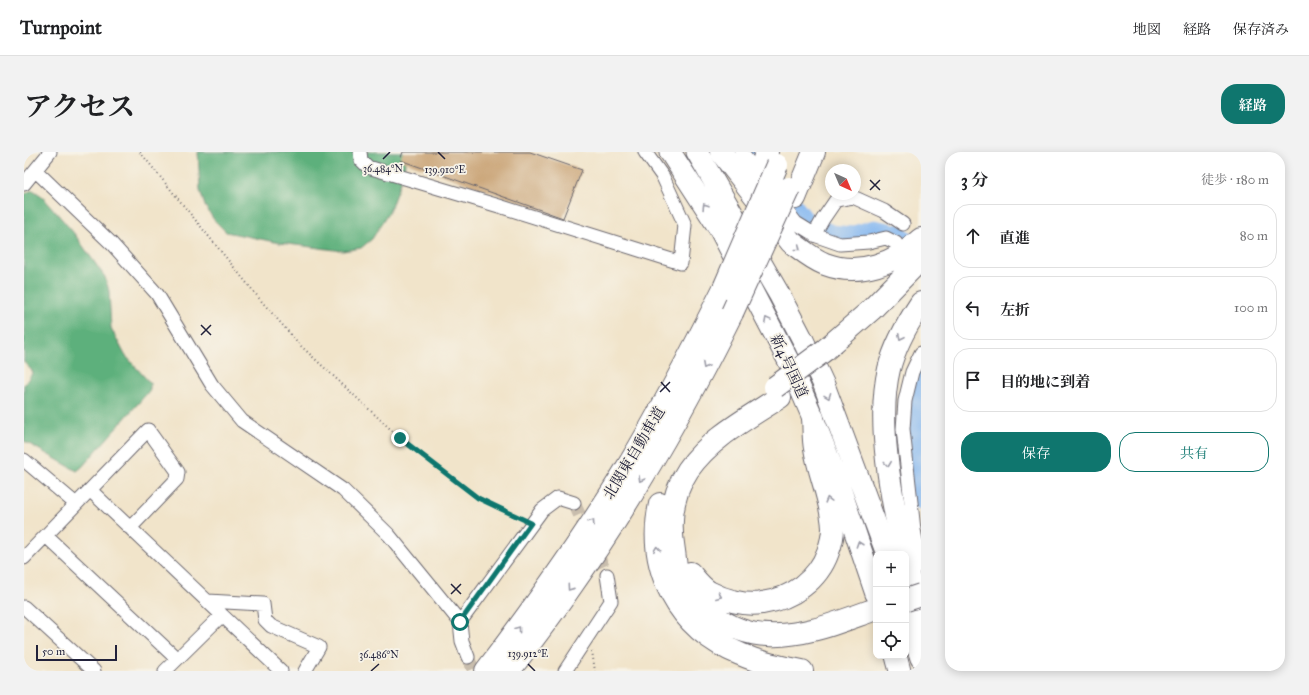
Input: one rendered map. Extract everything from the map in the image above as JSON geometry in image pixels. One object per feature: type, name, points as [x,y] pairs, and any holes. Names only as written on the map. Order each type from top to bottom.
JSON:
[{"type":"highway","name":"新4号国道","points":[[670,152],[726,242],[788,360],[838,482],[874,587]]},
{"type":"highway","name":"新4号国道","points":[[697,152],[779,294],[806,346],[824,385],[886,551]]},
{"type":"highway","points":[[721,152],[791,242],[802,251],[825,264],[850,269],[879,265],[912,248],[921,239]]},
{"type":"highway","name":"北関東自動車道","points":[[509,671],[571,588],[611,528],[672,427],[732,320],[792,193],[803,152]]},
{"type":"highway","points":[[792,193],[814,152]]},
{"type":"highway","name":"北関東自動車道","points":[[486,671],[530,613],[596,516],[658,414],[678,361],[721,284],[772,157]]},
{"type":"highway","points":[[827,355],[921,260]]},
{"type":"highway","points":[[873,621],[825,631],[767,635],[751,633],[724,622],[706,609],[691,593],[676,567],[671,529],[673,507],[681,483],[688,470],[698,457],[777,392],[874,321],[921,275]]},
{"type":"highway","points":[[903,551],[889,467],[884,413],[889,370],[894,352],[902,334],[921,303]]},
{"type":"highway","points":[[777,392],[704,435],[689,449],[672,472],[660,500],[656,528],[656,543],[658,559],[667,586],[684,613],[712,640],[738,654],[752,659],[802,671]]},
{"type":"highway","points":[[673,549],[698,583],[710,592],[733,601],[747,604],[773,602],[793,593],[811,579],[827,556],[832,542],[833,529],[831,512],[814,448],[813,418]]},
{"type":"highway","points":[[909,578],[921,619]]},
{"type":"highway","points":[[667,586],[700,618],[714,628],[744,642],[758,645],[787,645],[802,642],[873,610]]},
{"type":"highway","points":[[909,599],[921,595]]},
{"type":"highway","points":[[909,611],[921,606]]},
{"type":"highway","points":[[909,621],[921,658]]},
{"type":"highway","points":[[897,659],[900,671]]},
{"type":"street","points":[[24,184],[50,152]]},
{"type":"street","points":[[360,152],[360,160],[368,167],[681,263],[685,225],[663,177],[645,152]]},
{"type":"street","points":[[741,152],[796,223],[814,235],[840,244],[870,242],[886,238],[896,243]]},
{"type":"street","points":[[36,171],[112,244],[157,294],[212,385],[242,421],[343,490],[389,535],[460,622],[462,641],[468,657]]},
{"type":"street","points":[[814,235],[836,200],[853,197],[884,211],[903,224]]},
{"type":"street","points":[[921,353],[912,372],[905,401],[903,429],[914,530],[921,566]]},
{"type":"street","points":[[24,558],[148,430],[178,472],[177,479],[130,528]]},
{"type":"street","points":[[24,460],[76,504]]},
{"type":"street","points":[[90,490],[281,671]]},
{"type":"street","points":[[460,622],[542,510],[558,498],[574,503]]},
{"type":"street","points":[[46,536],[177,659]]},
{"type":"street","points":[[565,671],[590,636],[611,601],[606,575]]},
{"type":"street","points":[[208,601],[263,604],[264,620],[271,626],[319,647],[305,671]]},
{"type":"street","points":[[24,607],[94,671]]},
{"type":"street","points":[[165,671],[222,615]]},
{"type":"path","points":[[140,152],[263,303],[301,346],[400,438],[478,498],[531,523]]},
{"type":"path","points":[[590,636],[595,671]]},
{"type":"green space","points":[[198,152],[403,152],[405,164],[401,180],[389,212],[372,239],[361,248],[343,251],[280,243],[226,232],[214,220],[205,206],[200,190]]},
{"type":"green space","points":[[33,190],[42,196],[73,232],[105,277],[109,291],[111,328],[125,355],[150,383],[150,390],[77,471],[24,441],[24,385],[33,372],[24,362],[24,195]]},
{"type":"building","points":[[403,152],[530,152],[582,170],[563,218],[400,160]]},
{"type":"waterway","points":[[750,152],[807,223],[831,234],[850,236],[874,229],[898,234],[921,253]]},
{"type":"waterway","points":[[921,372],[914,404],[917,468],[921,500]]},
{"type":"tunnel","points":[[574,503],[607,575]]},
{"type":"tunnel","points":[[468,657],[474,671]]},
{"type":"route","points":[[400,438],[478,498],[531,523],[460,622]]}]
